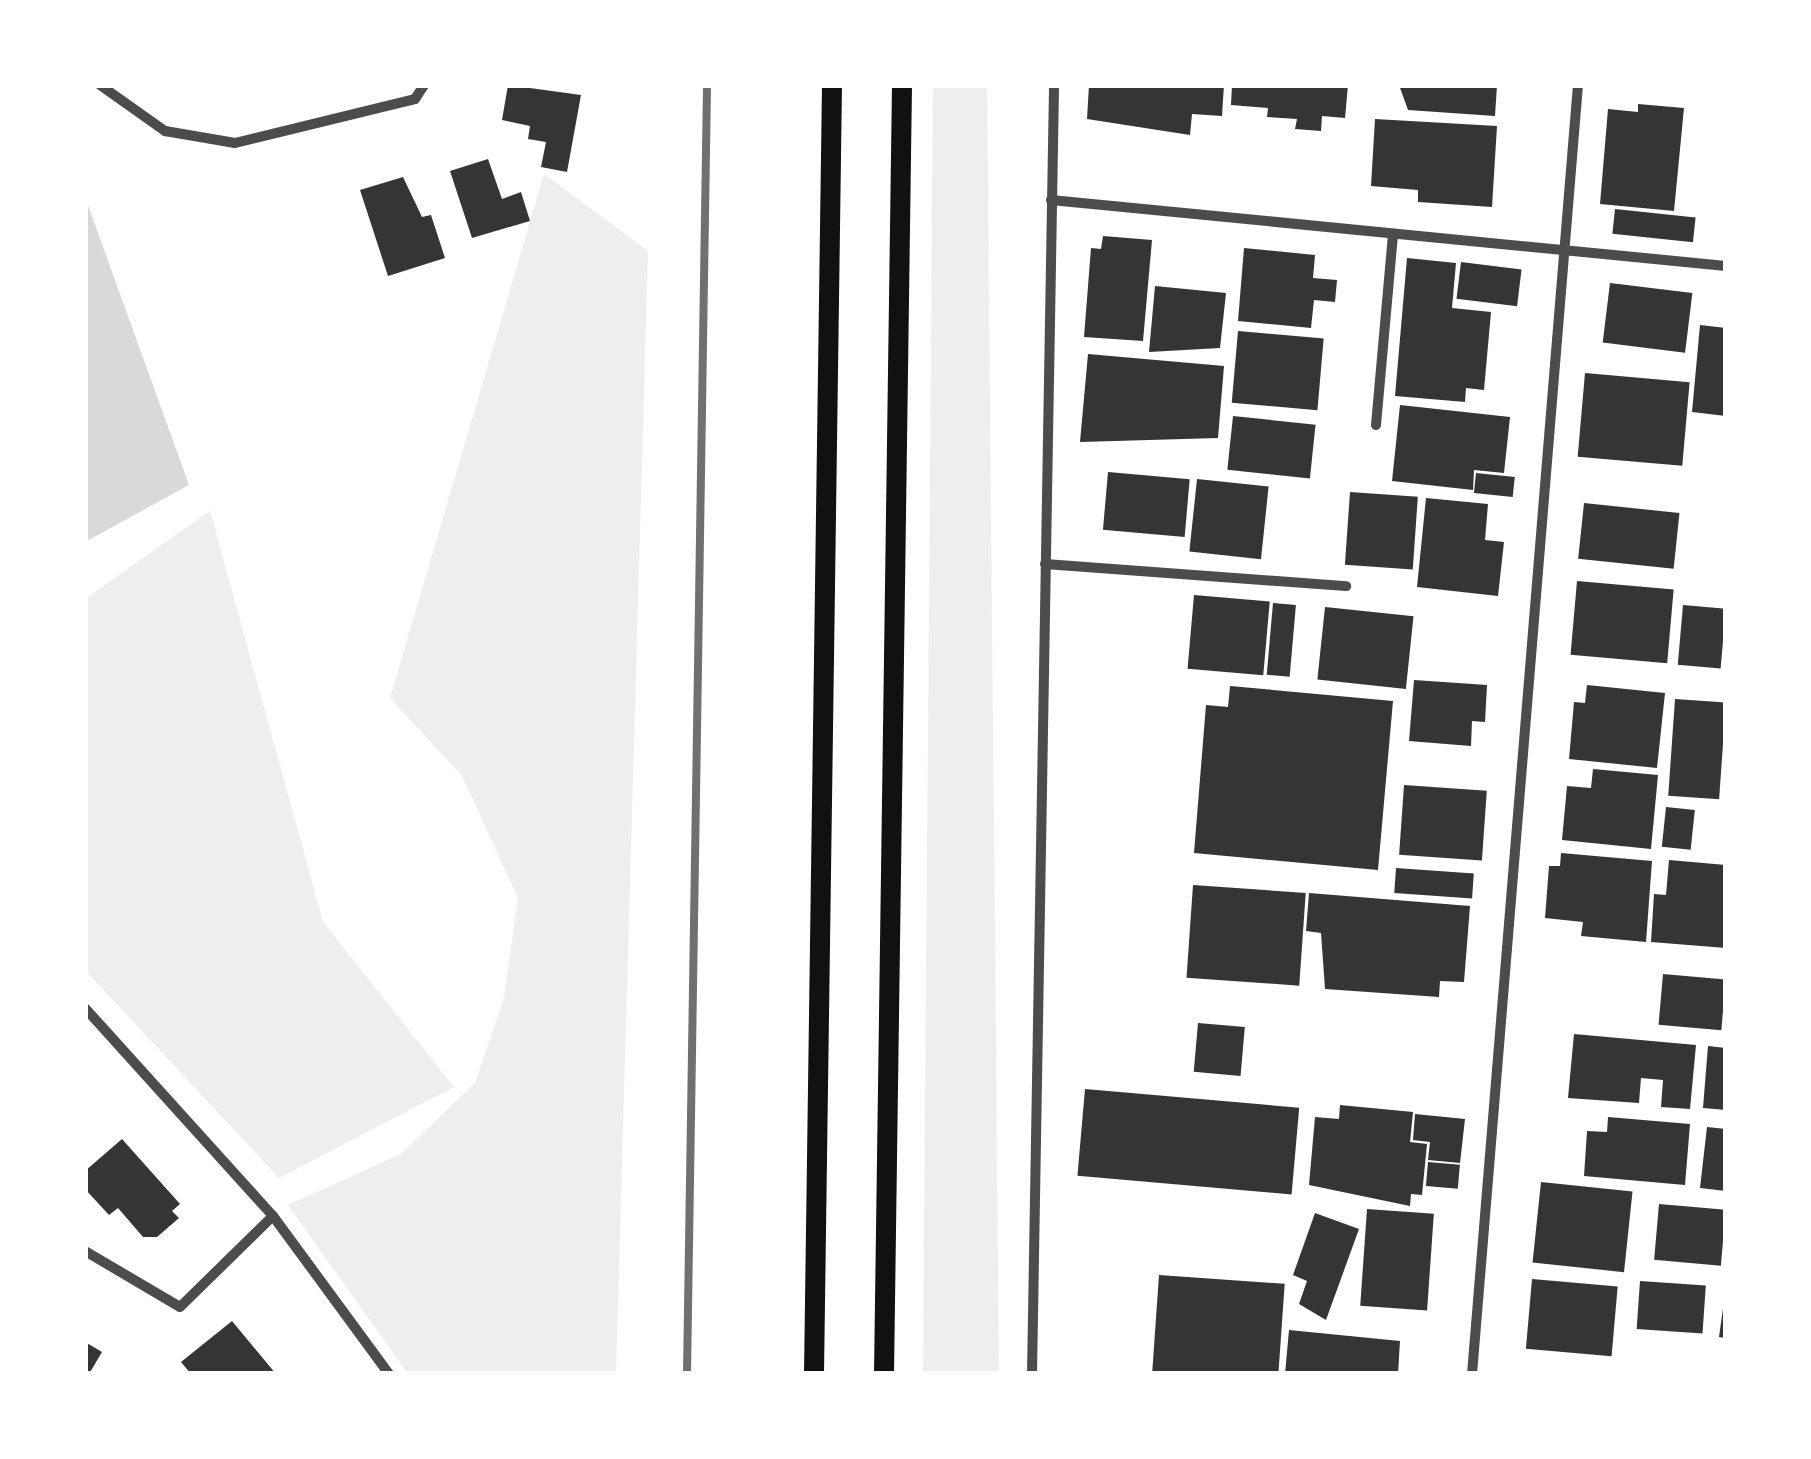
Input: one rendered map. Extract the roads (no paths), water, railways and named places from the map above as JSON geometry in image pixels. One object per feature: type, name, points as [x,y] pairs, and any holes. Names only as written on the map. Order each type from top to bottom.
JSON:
[{"type":"main road","points":[[814,1374],[832,85]]},
{"type":"main road","points":[[884,1374],[902,85]]},
{"type":"street","points":[[100,85],[165,131],[235,143],[415,99],[424,85]]},
{"type":"street","points":[[1032,1374],[1054,85]]},
{"type":"street","points":[[1473,1374],[1578,85]]},
{"type":"street","points":[[1051,200],[1726,266]]},
{"type":"street","points":[[1376,426],[1393,234]]},
{"type":"street","points":[[1046,564],[1346,586]]},
{"type":"street","points":[[85,1008],[273,1216],[389,1374]]},
{"type":"street","points":[[85,1251],[180,1307],[273,1216]]},
{"type":"railway","points":[[687,1374],[707,85]]}]
